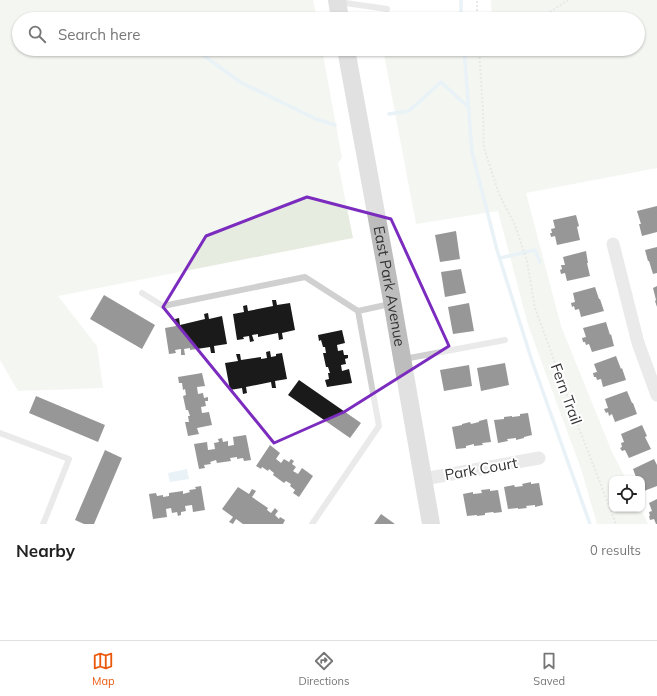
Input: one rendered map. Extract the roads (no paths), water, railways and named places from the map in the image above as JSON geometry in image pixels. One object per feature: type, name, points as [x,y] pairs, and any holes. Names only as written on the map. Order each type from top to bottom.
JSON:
[{"type":"main road","points":[[337,1],[339,12]]},
{"type":"main road","name":"East Park Avenue","points":[[347,56],[432,524]]},
{"type":"street","points":[[613,244],[638,343],[657,395]]},
{"type":"street","name":"Park Court","points":[[424,479],[539,458]]},
{"type":"lane","points":[[337,1],[387,9]]},
{"type":"lane","points":[[142,294],[163,306],[305,277],[358,311],[393,304]]},
{"type":"lane","points":[[312,524],[379,426],[358,311]]},
{"type":"lane","points":[[402,359],[505,340]]},
{"type":"lane","points":[[0,433],[69,459],[43,524]]},
{"type":"water","points":[[187,469],[189,479],[170,482],[168,473]]},
{"type":"waterway","points":[[461,0],[461,12]]},
{"type":"waterway","points":[[205,56],[240,82],[316,119],[335,125]]},
{"type":"waterway","points":[[465,56],[472,152],[497,250],[532,361],[590,524]]},
{"type":"waterway","points":[[389,114],[409,111],[441,82],[468,107]]},
{"type":"waterway","points":[[500,258],[535,250],[540,262]]}]
